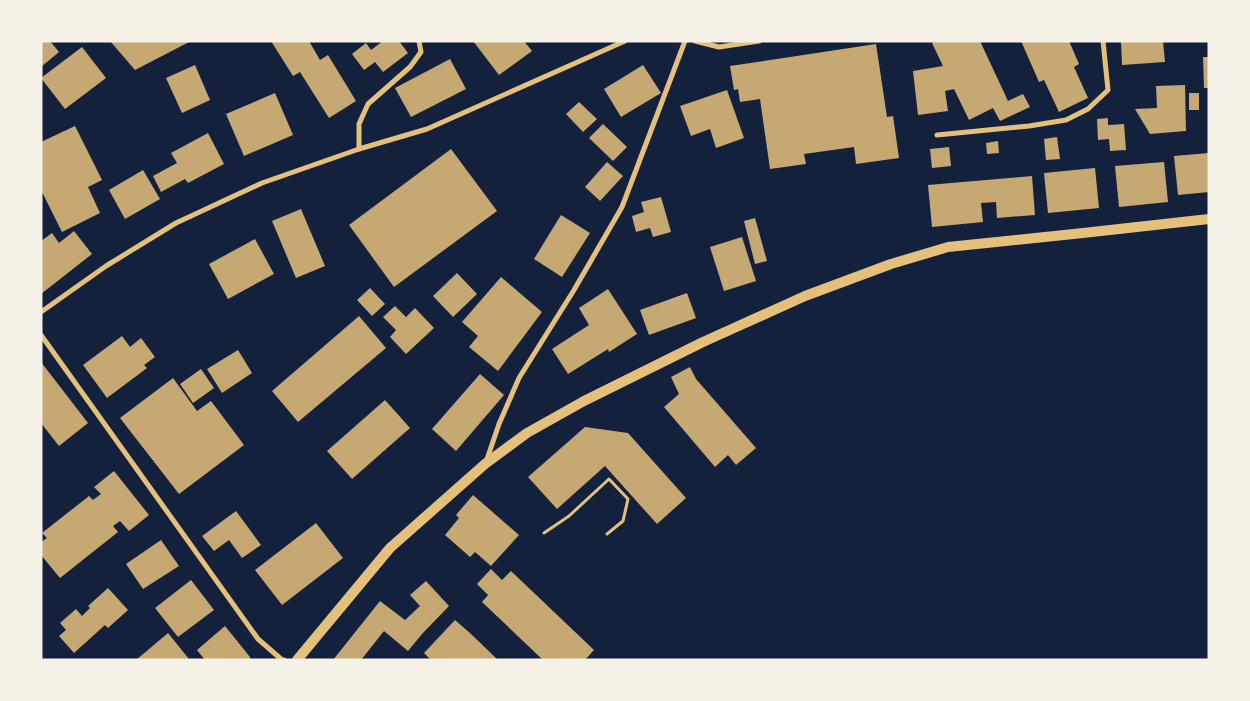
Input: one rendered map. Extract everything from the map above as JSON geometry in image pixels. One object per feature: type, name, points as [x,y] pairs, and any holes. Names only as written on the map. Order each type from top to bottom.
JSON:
[{"type":"main road","points":[[297,660],[390,548],[485,464],[526,433],[584,401],[703,342],[804,296],[905,259],[948,246],[1209,219]]},
{"type":"street","points":[[359,149],[358,124],[368,104],[410,68],[422,52],[418,41]]},
{"type":"street","points":[[41,312],[106,266],[176,223],[262,183],[359,149],[427,129],[625,41]]},
{"type":"street","points":[[485,464],[499,424],[519,378],[574,290],[622,206],[685,41]]},
{"type":"street","points":[[695,41],[720,47],[759,41]]},
{"type":"street","points":[[937,135],[1029,126],[1066,120],[1088,109],[1108,90],[1103,41]]},
{"type":"street","points":[[41,335],[258,639],[284,660]]},
{"type":"path","points":[[544,533],[569,516],[609,479],[628,499],[622,521],[607,534]]},
{"type":"building","points":[[41,41],[50,41],[59,52],[41,67]]},
{"type":"building","points":[[110,41],[191,41],[135,70]]},
{"type":"building","points":[[271,41],[309,41],[320,60],[328,55],[356,101],[329,118],[300,72],[293,76]]},
{"type":"building","points":[[383,41],[399,41],[408,53],[383,72],[375,62],[364,70],[352,54],[366,43],[371,50]]},
{"type":"building","points":[[473,41],[524,41],[532,51],[499,75]]},
{"type":"building","points":[[936,41],[980,41],[1008,101],[1023,94],[1030,107],[1000,121],[993,108],[969,120],[954,89],[945,91],[948,111],[918,115],[913,71],[943,66],[932,43]]},
{"type":"building","points":[[1021,41],[1069,41],[1079,64],[1074,67],[1088,98],[1059,112],[1044,80],[1039,82]]},
{"type":"building","points":[[1121,41],[1163,41],[1165,62],[1122,65]]},
{"type":"building","points":[[876,44],[887,117],[893,116],[899,158],[856,164],[854,147],[804,154],[806,164],[770,169],[760,99],[740,102],[738,89],[734,90],[730,66]]},
{"type":"building","points":[[82,47],[106,78],[65,109],[41,78]]},
{"type":"building","points":[[1203,57],[1209,57],[1209,88],[1204,88]]},
{"type":"building","points":[[450,59],[466,89],[411,117],[395,88]]},
{"type":"building","points":[[195,65],[210,100],[182,113],[166,78]]},
{"type":"building","points":[[643,65],[661,93],[621,117],[604,89]]},
{"type":"building","points":[[1185,85],[1186,131],[1150,134],[1135,109],[1157,108],[1156,86]]},
{"type":"building","points":[[727,90],[744,138],[716,148],[710,129],[691,136],[680,106]]},
{"type":"building","points":[[275,93],[293,135],[244,156],[226,114]]},
{"type":"building","points":[[1189,93],[1199,93],[1199,110],[1189,110]]},
{"type":"building","points":[[579,102],[597,119],[583,132],[566,114]]},
{"type":"building","points":[[1108,118],[1108,125],[1124,124],[1126,150],[1110,151],[1109,139],[1098,140],[1097,119]]},
{"type":"building","points":[[603,124],[627,147],[613,161],[589,138]]},
{"type":"building","points":[[75,126],[102,180],[88,187],[100,213],[62,232],[41,190],[41,142]]},
{"type":"building","points":[[208,133],[224,164],[188,183],[185,179],[161,192],[153,176],[177,163],[171,153]]},
{"type":"building","points":[[1057,137],[1060,159],[1046,160],[1044,139]]},
{"type":"building","points":[[998,141],[999,153],[987,154],[986,143]]},
{"type":"building","points":[[949,147],[951,166],[932,168],[930,149]]},
{"type":"building","points":[[451,149],[497,211],[394,287],[349,225]]},
{"type":"building","points":[[1209,153],[1209,192],[1178,195],[1174,156]]},
{"type":"building","points":[[607,162],[623,176],[600,201],[585,187]]},
{"type":"building","points":[[1164,162],[1168,202],[1119,207],[1115,166]]},
{"type":"building","points":[[1095,168],[1099,208],[1048,213],[1044,173]]},
{"type":"building","points":[[143,170],[160,199],[125,219],[109,190]]},
{"type":"building","points":[[1032,176],[1035,215],[997,218],[996,202],[981,203],[983,222],[932,227],[928,185]]},
{"type":"building","points":[[661,197],[671,232],[653,237],[650,228],[636,232],[632,216],[644,212],[641,202]]},
{"type":"building","points":[[301,209],[325,266],[296,278],[272,221]]},
{"type":"building","points":[[561,215],[590,233],[562,277],[534,259]]},
{"type":"building","points":[[755,218],[767,261],[755,264],[744,221]]},
{"type":"building","points":[[74,231],[92,254],[41,294],[41,241],[52,233],[59,243]]},
{"type":"building","points":[[742,237],[756,281],[724,291],[710,247]]},
{"type":"building","points":[[255,239],[274,274],[228,299],[209,264]]},
{"type":"building","points":[[457,273],[477,294],[453,317],[433,296]]},
{"type":"building","points":[[501,277],[542,312],[498,371],[469,347],[478,336],[462,322]]},
{"type":"building","points":[[370,288],[385,304],[372,316],[357,300]]},
{"type":"building","points":[[608,289],[637,334],[609,352],[608,349],[568,374],[552,349],[589,325],[579,308]]},
{"type":"building","points":[[687,293],[696,318],[649,335],[640,310]]},
{"type":"building","points":[[395,306],[406,317],[415,308],[434,328],[406,354],[390,337],[396,330],[383,317]]},
{"type":"building","points":[[359,316],[386,348],[298,422],[272,391]]},
{"type":"building","points":[[122,336],[130,347],[141,338],[155,357],[144,365],[147,368],[107,398],[83,365]]},
{"type":"building","points":[[238,350],[252,373],[222,393],[207,369]]},
{"type":"building","points":[[41,362],[88,423],[59,446],[41,423]]},
{"type":"building","points":[[690,367],[696,379],[756,448],[736,465],[728,455],[715,467],[664,407],[679,394],[671,377]]},
{"type":"building","points":[[201,369],[214,388],[193,403],[180,384]]},
{"type":"building","points":[[480,374],[504,395],[456,451],[432,429]]},
{"type":"building","points":[[173,378],[197,411],[211,401],[244,445],[179,494],[120,418]]},
{"type":"building","points":[[385,400],[410,428],[352,479],[327,451]]},
{"type":"building","points":[[585,427],[628,433],[686,498],[657,524],[605,466],[557,509],[528,477]]},
{"type":"building","points":[[114,471],[149,515],[129,531],[120,521],[113,526],[118,532],[60,578],[41,555],[41,542],[47,538],[42,533],[89,496],[93,500],[101,494],[94,487]]},
{"type":"building","points":[[473,495],[519,535],[491,566],[475,552],[470,557],[445,535],[459,518],[456,515]]},
{"type":"building","points":[[236,511],[261,545],[242,558],[229,540],[214,551],[202,536]]},
{"type":"building","points":[[316,523],[343,558],[282,605],[255,570]]},
{"type":"building","points":[[161,540],[179,566],[143,589],[126,564]]},
{"type":"building","points":[[491,569],[502,580],[511,571],[594,650],[585,660],[543,660],[482,602],[488,595],[477,584]]},
{"type":"building","points":[[191,580],[214,610],[178,637],[155,608]]},
{"type":"building","points":[[426,581],[449,606],[408,651],[384,631],[361,660],[333,660],[380,601],[405,620],[420,606],[410,595]]},
{"type":"building","points":[[108,588],[128,610],[108,628],[105,625],[74,653],[59,636],[66,630],[60,623],[76,609],[82,616],[90,608],[88,606]]},
{"type":"building","points":[[455,620],[498,660],[431,660],[424,653]]},
{"type":"building","points":[[225,626],[250,657],[250,660],[205,660],[197,650]]},
{"type":"building","points":[[168,633],[189,659],[136,660]]}]
